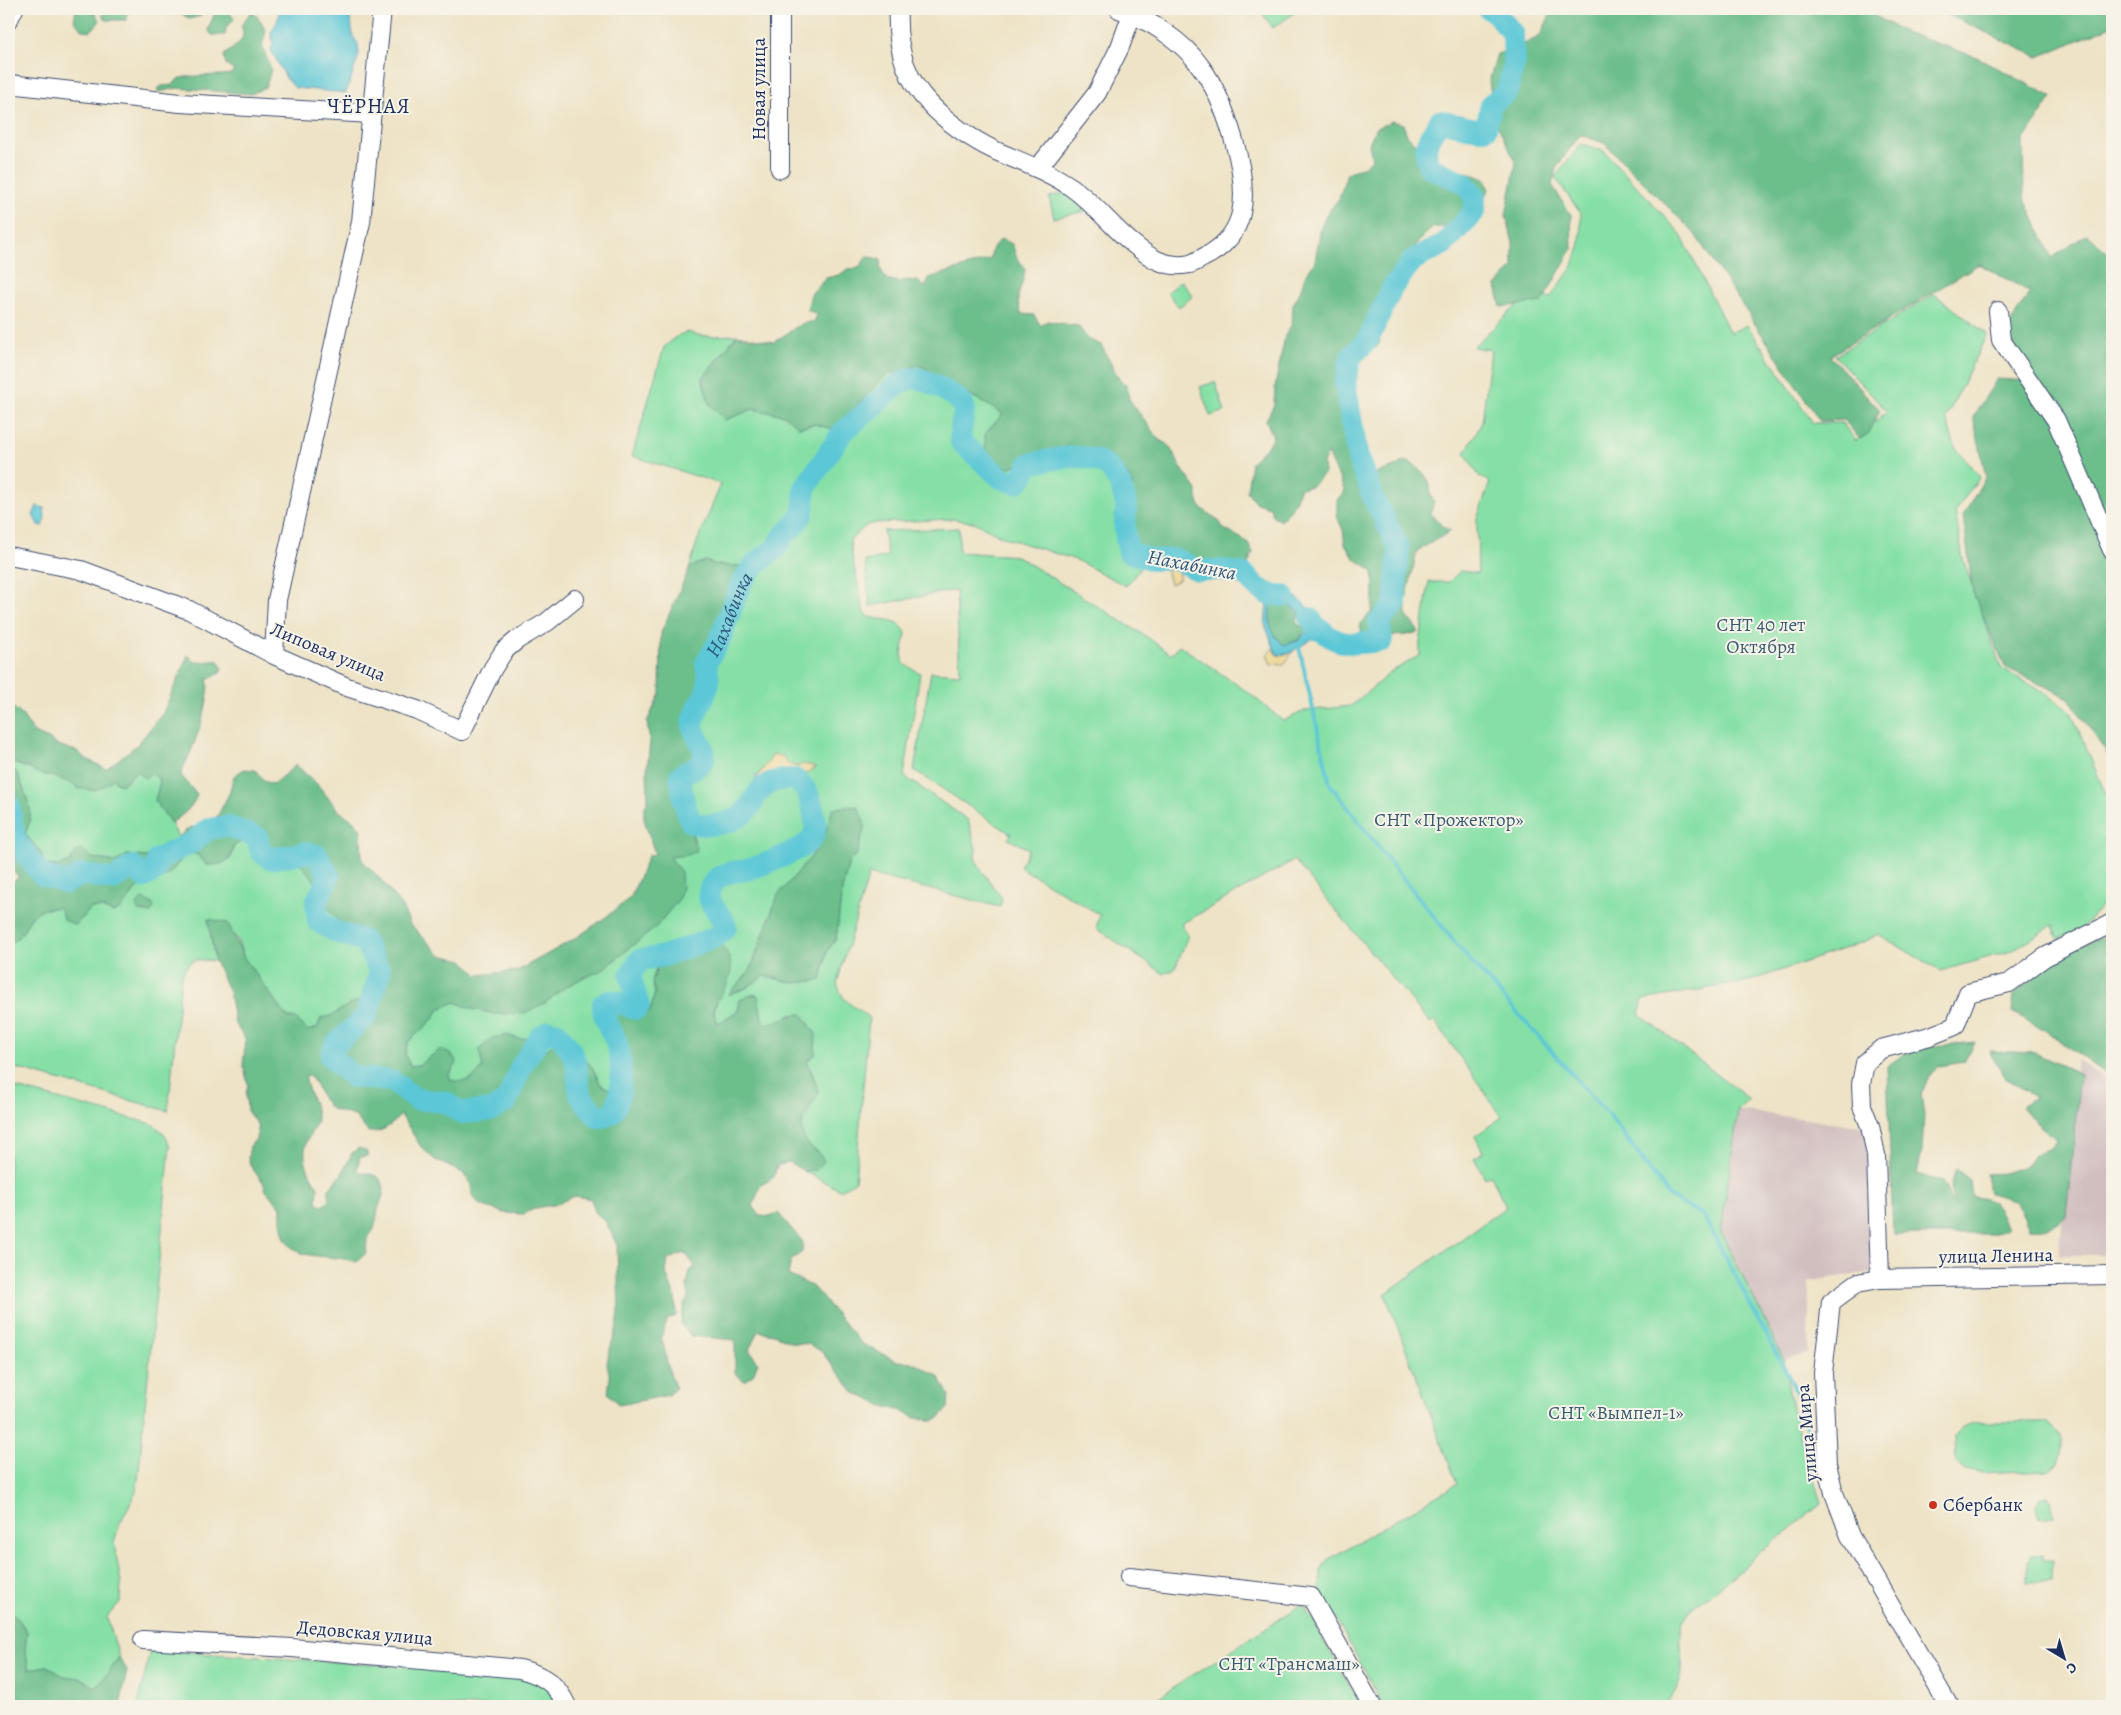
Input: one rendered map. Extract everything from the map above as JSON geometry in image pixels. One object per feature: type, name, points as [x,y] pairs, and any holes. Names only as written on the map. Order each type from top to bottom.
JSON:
[{"type":"street","points":[[9,19],[14,9]]},
{"type":"street","points":[[274,655],[277,600],[361,222],[382,9]]},
{"type":"street","name":"Новая улица","points":[[780,9],[780,169]]},
{"type":"street","points":[[898,9],[902,58],[913,83],[928,102],[962,132],[994,150],[1038,168],[1071,187],[1102,214],[1119,232],[1152,259],[1170,266],[1197,261],[1221,247],[1234,231],[1241,213],[1243,188],[1230,124],[1212,82],[1200,65],[1179,43],[1125,11],[1120,47],[1097,93],[1038,168]]},
{"type":"street","points":[[9,84],[180,103],[372,114]]},
{"type":"street","points":[[1998,311],[2001,340],[2056,420],[2112,550]]},
{"type":"street","name":"Липовая улица","points":[[9,556],[81,570],[189,610],[274,655],[347,687],[417,710],[462,731],[493,668],[504,651],[517,640],[547,622],[576,599]]},
{"type":"street","points":[[1880,1279],[1876,1155],[1870,1126],[1862,1106],[1861,1084],[1865,1063],[1880,1049],[1930,1036],[1955,1026],[1968,993],[2009,983],[2045,957],[2112,923]]},
{"type":"street","name":"улица Ленина","points":[[1880,1279],[2112,1275]]},
{"type":"street","name":"улица Мира","points":[[1880,1279],[1858,1284],[1830,1302],[1823,1373],[1827,1464],[1839,1510],[1850,1536],[1949,1706]]},
{"type":"street","points":[[1129,1577],[1311,1597],[1372,1706]]},
{"type":"street","name":"Дедовская улица","points":[[143,1640],[292,1648],[520,1669],[534,1673],[556,1686],[567,1706]]},
{"type":"shaded area","points":[[2077,1060],[2112,1083],[2112,1255],[2058,1255]]},
{"type":"shaded area","points":[[1738,1110],[1866,1127],[1873,1272],[1809,1281],[1808,1354],[1784,1360],[1721,1232]]},
{"type":"green space","points":[[76,9],[93,11],[100,21],[91,31],[82,30],[74,21]]},
{"type":"green space","points":[[129,9],[126,20],[106,20],[102,16],[106,11]]},
{"type":"green space","points":[[177,9],[207,9],[200,16],[190,19],[177,11]]},
{"type":"green space","points":[[227,9],[234,19],[226,28],[225,35],[212,35],[208,30],[214,15]]},
{"type":"green space","points":[[1259,9],[1300,9],[1273,28]]},
{"type":"green space","points":[[1548,9],[1863,9],[1902,31],[1979,58],[2052,97],[2023,141],[2024,197],[2052,258],[2087,234],[2110,255],[2112,275],[2112,761],[2069,698],[2005,667],[1973,593],[1963,516],[1986,476],[1973,417],[1997,379],[2028,381],[2028,367],[2006,330],[2030,292],[1979,264],[1830,356],[1880,410],[1869,433],[1860,439],[1844,420],[1820,421],[1694,233],[1604,143],[1580,135],[1556,168],[1552,185],[1571,215],[1572,249],[1542,302],[1501,307],[1496,286],[1513,267],[1513,243],[1506,215],[1516,163],[1495,120],[1489,82],[1497,54],[1515,49],[1540,36],[1551,13]]},
{"type":"green space","points":[[1936,9],[2112,9],[2112,26],[2038,57]]},
{"type":"green space","points":[[251,12],[257,16],[266,31],[262,46],[271,69],[266,87],[251,94],[177,88],[159,92],[157,89],[162,86],[173,85],[178,79],[182,78],[231,74],[234,70],[226,64],[224,55],[242,39],[243,31],[241,26]]},
{"type":"green space","points":[[1392,121],[1403,124],[1407,135],[1423,154],[1418,165],[1424,175],[1453,178],[1466,172],[1485,179],[1489,190],[1456,223],[1444,227],[1433,227],[1418,242],[1404,264],[1390,279],[1384,291],[1383,303],[1376,316],[1380,342],[1376,348],[1354,349],[1350,373],[1350,428],[1347,439],[1357,442],[1366,449],[1366,459],[1355,464],[1358,472],[1382,471],[1405,461],[1413,464],[1427,477],[1429,482],[1434,501],[1431,514],[1443,527],[1451,531],[1417,551],[1406,600],[1406,615],[1419,632],[1406,635],[1369,637],[1362,633],[1360,625],[1372,611],[1373,571],[1355,559],[1345,544],[1343,530],[1337,516],[1337,500],[1345,491],[1328,453],[1323,463],[1324,474],[1312,486],[1299,488],[1292,506],[1280,521],[1273,516],[1270,507],[1256,503],[1247,491],[1251,462],[1266,448],[1273,437],[1266,420],[1274,405],[1275,387],[1285,336],[1292,324],[1293,305],[1305,276],[1315,261],[1321,227],[1328,212],[1339,199],[1347,173],[1365,166],[1372,159],[1369,144],[1375,129]]},
{"type":"green space","points":[[1581,144],[1604,151],[1680,233],[1730,333],[1747,325],[1813,423],[1842,423],[1856,441],[1887,411],[1835,356],[1934,294],[1987,334],[1946,418],[1955,447],[1980,477],[1955,511],[1963,559],[2001,668],[2043,692],[2071,712],[2112,809],[2112,895],[2081,929],[2058,939],[2053,925],[2011,951],[1940,971],[1878,934],[1866,941],[1750,981],[1643,1000],[1639,1014],[1749,1099],[1738,1110],[1721,1232],[1784,1360],[1792,1409],[1821,1503],[1690,1611],[1681,1627],[1681,1679],[1671,1697],[1662,1706],[1384,1706],[1320,1590],[1321,1571],[1327,1560],[1457,1484],[1385,1294],[1506,1207],[1491,1175],[1485,1178],[1474,1158],[1483,1152],[1475,1136],[1502,1117],[1434,1020],[1430,1023],[1294,860],[1181,924],[1188,936],[1175,969],[1164,974],[1096,928],[1100,915],[1020,867],[1029,849],[1008,839],[1011,834],[914,770],[931,672],[960,674],[956,590],[870,606],[865,561],[888,556],[883,531],[959,528],[959,552],[1017,556],[1150,639],[1171,655],[1179,645],[1249,693],[1283,721],[1304,711],[1351,706],[1391,672],[1420,655],[1429,582],[1449,582],[1460,571],[1478,573],[1477,519],[1490,482],[1479,476],[1465,453],[1482,422],[1491,350],[1473,347],[1530,293],[1550,298],[1573,266],[1580,243],[1581,214],[1555,177]]},
{"type":"green space","points":[[1067,192],[1086,211],[1054,218],[1049,197]]},
{"type":"green space","points":[[1002,239],[1012,244],[1017,258],[1025,268],[1018,296],[1022,314],[1034,315],[1041,326],[1047,321],[1078,326],[1088,339],[1101,345],[1120,381],[1127,385],[1129,399],[1159,440],[1167,444],[1197,490],[1197,499],[1201,508],[1219,521],[1224,529],[1246,541],[1253,552],[1248,564],[1196,567],[1187,560],[1182,552],[1171,549],[1149,553],[1137,545],[1133,522],[1132,481],[1121,466],[1109,456],[1079,452],[1069,444],[1059,452],[1033,456],[1009,468],[985,456],[985,434],[1003,414],[976,398],[926,376],[928,369],[917,365],[907,370],[887,374],[834,429],[814,424],[799,427],[784,415],[753,409],[725,420],[710,405],[702,379],[737,335],[774,342],[801,324],[815,321],[817,314],[807,310],[811,294],[826,278],[839,275],[848,269],[859,268],[867,256],[881,260],[880,268],[886,279],[899,282],[906,280],[917,281],[925,287],[929,278],[991,259],[993,248]]},
{"type":"green space","points":[[1181,281],[1193,296],[1179,307],[1167,292]]},
{"type":"green space","points":[[688,332],[706,336],[737,335],[702,379],[725,420],[753,409],[784,415],[799,427],[814,424],[834,429],[887,374],[907,370],[917,365],[928,369],[926,377],[976,398],[1003,414],[1009,468],[1034,456],[1059,452],[1069,444],[1079,452],[1109,456],[1121,466],[1132,481],[1133,522],[1137,545],[1149,553],[1143,565],[1126,586],[1076,560],[1003,537],[974,522],[951,519],[876,523],[867,525],[850,540],[864,614],[892,621],[902,627],[906,633],[902,654],[904,664],[920,673],[904,776],[968,820],[976,849],[975,858],[979,867],[1002,898],[1000,907],[869,874],[837,983],[839,990],[846,1000],[869,1017],[855,1182],[840,1190],[804,1171],[816,1170],[820,1153],[810,1147],[801,1134],[802,1121],[809,1112],[814,1077],[807,1061],[793,1014],[781,1021],[765,1024],[762,1019],[758,995],[749,995],[740,1000],[738,1011],[719,1023],[716,1018],[715,1008],[718,999],[727,985],[696,946],[670,964],[657,967],[652,981],[655,993],[650,1012],[635,1010],[603,1028],[616,1045],[622,1075],[611,1090],[601,1085],[592,1067],[554,1044],[546,1050],[535,1037],[519,1039],[507,1035],[475,1077],[462,1083],[451,1080],[433,1055],[419,1065],[410,1066],[405,1054],[408,1042],[433,1019],[439,1009],[455,1002],[472,1009],[564,988],[584,977],[601,971],[656,927],[666,913],[669,856],[688,855],[695,841],[676,787],[675,772],[696,748],[687,724],[691,706],[702,685],[701,667],[704,649],[716,634],[732,590],[745,566],[716,565],[706,561],[689,569],[697,542],[721,484],[632,456],[664,347],[679,335]],"holes":[[[787,762],[797,767],[804,774],[801,779],[802,784],[792,779],[781,785],[769,788],[755,777],[766,767]],[[833,809],[857,854],[849,861],[842,890],[836,939],[827,952],[821,980],[795,983],[765,976],[746,988],[729,994],[750,971],[778,895],[811,857],[825,834]]]},
{"type":"green space","points":[[1215,382],[1225,411],[1210,416],[1200,387]]},
{"type":"green space","points":[[706,561],[716,565],[745,566],[732,590],[716,634],[704,649],[701,667],[702,685],[691,706],[687,724],[696,748],[696,758],[675,772],[676,787],[697,851],[688,855],[670,857],[681,872],[682,887],[679,899],[656,927],[601,971],[584,977],[564,988],[545,1003],[524,1013],[495,1014],[472,1009],[455,1002],[439,1009],[433,1019],[408,1042],[405,1054],[410,1066],[419,1065],[441,1049],[453,1056],[457,1063],[449,1075],[451,1080],[465,1081],[472,1078],[483,1068],[479,1050],[492,1038],[507,1035],[519,1039],[535,1037],[546,1050],[554,1044],[568,1040],[592,1067],[601,1085],[611,1090],[622,1075],[619,1055],[613,1040],[595,1014],[604,1006],[623,1000],[635,1010],[650,1012],[655,993],[652,981],[657,967],[670,964],[696,946],[720,943],[729,957],[731,969],[729,979],[715,1006],[714,1014],[718,1023],[738,1011],[740,1000],[748,995],[758,995],[762,1019],[765,1024],[802,1014],[816,1034],[815,1055],[807,1061],[819,1092],[804,1118],[802,1130],[808,1144],[824,1161],[816,1170],[804,1171],[788,1162],[777,1166],[774,1177],[760,1186],[753,1206],[760,1216],[770,1217],[778,1213],[803,1242],[802,1252],[791,1260],[788,1275],[812,1286],[862,1344],[897,1361],[912,1362],[938,1376],[949,1395],[948,1408],[933,1421],[916,1418],[855,1393],[821,1351],[808,1344],[792,1343],[774,1334],[758,1331],[749,1350],[758,1362],[753,1375],[744,1381],[735,1373],[735,1340],[691,1336],[681,1324],[684,1305],[689,1295],[687,1285],[690,1271],[695,1266],[685,1253],[668,1259],[666,1273],[675,1297],[676,1316],[668,1319],[661,1337],[676,1388],[669,1395],[619,1405],[608,1393],[610,1377],[607,1364],[619,1312],[617,1245],[606,1222],[595,1212],[591,1199],[574,1196],[557,1204],[536,1208],[524,1214],[505,1213],[480,1205],[472,1195],[471,1185],[463,1173],[435,1160],[421,1147],[401,1115],[382,1130],[368,1132],[355,1116],[331,1109],[323,1099],[313,1080],[306,1074],[307,1084],[317,1117],[316,1124],[305,1148],[305,1155],[308,1168],[318,1187],[317,1201],[322,1206],[329,1200],[329,1188],[342,1174],[352,1153],[359,1148],[366,1151],[368,1156],[360,1157],[357,1171],[377,1176],[383,1184],[384,1192],[374,1228],[367,1238],[366,1253],[357,1262],[315,1256],[293,1248],[286,1240],[282,1227],[281,1207],[266,1191],[263,1182],[251,1167],[248,1158],[250,1146],[256,1139],[258,1130],[257,1124],[247,1111],[246,1094],[248,1084],[243,1064],[246,1040],[235,1024],[229,992],[215,961],[208,919],[228,923],[244,958],[287,1017],[296,1019],[308,1031],[317,1028],[321,1018],[331,1016],[350,1004],[373,995],[381,971],[357,932],[342,924],[331,912],[320,896],[313,878],[292,855],[276,853],[247,838],[234,846],[225,862],[218,864],[207,865],[198,855],[189,851],[168,875],[137,888],[121,909],[113,913],[102,908],[91,908],[76,925],[64,920],[59,907],[40,910],[30,918],[23,932],[9,946],[9,881],[11,882],[19,878],[9,865],[9,766],[18,774],[30,807],[30,821],[25,834],[41,853],[45,865],[59,866],[70,862],[76,852],[81,849],[92,858],[116,862],[127,855],[157,858],[172,848],[178,837],[191,827],[200,828],[217,817],[229,794],[234,776],[244,769],[255,770],[264,781],[273,784],[296,765],[317,784],[340,812],[354,821],[361,830],[362,860],[382,881],[402,907],[410,924],[440,955],[463,960],[478,975],[517,971],[576,938],[631,897],[648,856],[655,854],[644,819],[644,809],[648,800],[647,770],[650,742],[647,722],[660,694],[661,633],[689,569]]},
{"type":"green space","points":[[1285,599],[1285,603],[1300,612],[1296,623],[1306,629],[1298,640],[1284,645],[1272,631],[1270,613],[1272,600]]},
{"type":"green space","points":[[188,655],[194,662],[219,661],[222,668],[220,673],[207,680],[208,697],[202,720],[181,773],[197,795],[187,811],[171,823],[155,801],[160,781],[155,775],[150,774],[145,778],[136,771],[121,785],[113,779],[97,789],[79,789],[65,781],[36,772],[9,760],[9,704],[23,716],[34,733],[51,740],[55,744],[79,752],[83,757],[106,769],[137,745],[163,713]]},
{"type":"green space","points":[[9,760],[26,768],[63,779],[79,789],[113,779],[117,783],[127,781],[136,771],[155,775],[160,781],[155,801],[171,823],[178,837],[172,848],[157,858],[127,855],[116,862],[92,858],[76,852],[70,862],[59,866],[45,865],[41,853],[25,834],[30,821],[30,807],[18,774],[9,766]]},
{"type":"green space","points":[[858,806],[865,825],[857,854],[849,861],[842,890],[836,939],[827,952],[821,980],[795,983],[765,976],[746,988],[728,995],[750,971],[778,895],[811,857],[825,834],[833,808]]},
{"type":"green space","points":[[247,838],[276,853],[292,855],[313,878],[320,896],[342,924],[357,932],[381,971],[373,995],[350,1004],[331,1016],[321,1018],[317,1028],[308,1031],[296,1019],[287,1017],[244,958],[237,938],[208,919],[215,961],[193,961],[187,966],[181,978],[168,1111],[9,1066],[9,946],[23,932],[30,918],[40,910],[59,907],[82,919],[91,908],[102,908],[113,913],[121,909],[137,888],[168,875],[189,851],[198,855],[207,865],[231,858],[234,846]]},
{"type":"green space","points":[[142,899],[152,903],[154,907],[151,913],[138,911],[137,904]]},
{"type":"green space","points":[[2112,934],[2112,1078],[2046,1031],[2012,1012],[2014,994],[2066,950]]},
{"type":"green space","points":[[1975,1042],[1964,1062],[1939,1066],[1929,1076],[1921,1094],[1924,1116],[1922,1150],[1917,1174],[1943,1182],[1956,1206],[1951,1187],[1956,1169],[1970,1180],[1972,1197],[1991,1202],[1998,1210],[2007,1228],[1993,1234],[1893,1234],[1887,1066],[1913,1048]]},
{"type":"green space","points":[[1989,1051],[2035,1053],[2080,1074],[2066,1216],[2059,1222],[2049,1226],[2029,1228],[2015,1203],[2005,1197],[1989,1193],[1986,1174],[2004,1173],[2027,1165],[2035,1154],[2050,1148],[2057,1140],[2033,1120],[2021,1106],[2035,1097],[2005,1078]]},
{"type":"green space","points":[[9,1086],[152,1124],[164,1133],[170,1146],[137,1490],[119,1525],[114,1543],[121,1583],[120,1602],[107,1617],[119,1657],[96,1688],[81,1678],[63,1676],[47,1666],[29,1669],[25,1650],[27,1631],[16,1616],[9,1612]]},
{"type":"green space","points":[[1973,1422],[2046,1422],[2059,1432],[2062,1439],[2062,1452],[2054,1465],[2047,1470],[1980,1473],[1965,1470],[1956,1462],[1955,1436],[1961,1428]]},
{"type":"green space","points":[[2048,1496],[2049,1500],[2051,1500],[2054,1516],[2039,1518],[2037,1503],[2040,1502],[2039,1498]]},
{"type":"green space","points":[[2030,1555],[2043,1555],[2043,1560],[2053,1560],[2052,1581],[2027,1581],[2027,1561]]},
{"type":"green space","name":"СНТ «Трансмаш»","points":[[1303,1604],[1361,1706],[1145,1706]]},
{"type":"green space","points":[[9,1612],[16,1616],[27,1632],[25,1650],[29,1669],[47,1666],[63,1676],[81,1678],[96,1688],[119,1657],[127,1670],[120,1706],[9,1706]]},
{"type":"green space","points":[[150,1650],[489,1672],[556,1686],[566,1706],[138,1706]]},
{"type":"sand","points":[[1164,561],[1187,570],[1179,573],[1179,580],[1170,584]]},
{"type":"sand","points":[[1273,648],[1277,655],[1288,654],[1293,651],[1284,665],[1271,664],[1267,655]]},
{"type":"sand","points":[[773,754],[784,757],[787,763],[797,767],[803,764],[817,767],[804,774],[801,779],[803,785],[792,779],[769,790],[759,798],[752,787]]},
{"type":"water","points":[[280,9],[342,9],[351,20],[353,36],[358,44],[359,55],[346,93],[295,88],[286,78],[271,50],[273,43],[271,32],[277,22]]},
{"type":"water","points":[[37,506],[44,508],[43,526],[38,525],[33,515]]},
{"type":"water","points":[[1171,549],[1182,552],[1190,566],[1187,570],[1181,568],[1175,570],[1168,562],[1153,560],[1149,553]]},
{"type":"water","points":[[1257,587],[1279,590],[1295,596],[1308,608],[1318,627],[1325,630],[1329,638],[1323,639],[1317,636],[1288,654],[1277,655],[1265,625],[1267,602],[1260,597]],"holes":[[[1284,599],[1285,603],[1302,613],[1313,626],[1312,631],[1305,633],[1298,641],[1284,645],[1272,631],[1270,613],[1272,600]]]},
{"type":"waterway","name":"Нахабинка","points":[[1310,618],[1318,630],[1323,631],[1336,640],[1351,643],[1382,641],[1379,622],[1396,603],[1395,590],[1399,548],[1374,499],[1358,458],[1345,383],[1351,357],[1368,340],[1392,288],[1413,260],[1444,244],[1474,212],[1475,197],[1464,183],[1429,167],[1426,148],[1429,138],[1440,121],[1469,128],[1486,129],[1491,104],[1507,92],[1514,63],[1513,34],[1496,13],[1489,9]]},
{"type":"waterway","name":"Нахабинка","points":[[9,804],[15,840],[42,875],[66,883],[83,874],[113,880],[132,866],[144,877],[155,871],[158,859],[193,842],[208,829],[227,826],[257,837],[261,852],[271,859],[306,852],[317,855],[329,876],[316,903],[318,921],[336,932],[364,941],[380,972],[367,1015],[335,1045],[331,1057],[353,1077],[392,1081],[416,1099],[445,1102],[461,1113],[492,1110],[507,1101],[521,1067],[540,1037],[549,1031],[558,1033],[571,1051],[576,1062],[579,1091],[584,1101],[598,1117],[608,1115],[614,1110],[620,1091],[621,1072],[618,1047],[605,1018],[603,1004],[615,1001],[636,1009],[639,1006],[630,975],[640,960],[664,956],[716,937],[722,932],[726,927],[709,898],[711,886],[719,877],[766,864],[804,846],[812,839],[815,829],[813,809],[806,791],[795,779],[782,780],[765,785],[756,795],[749,808],[737,818],[722,824],[706,825],[691,822],[684,803],[680,776],[697,767],[704,758],[704,750],[693,726],[697,710],[708,686],[709,677],[706,663],[719,641],[741,584],[755,564],[775,549],[803,513],[805,488],[842,433],[897,385],[906,380],[920,379],[957,398],[964,407],[960,433],[961,442],[1001,478],[1015,483],[1021,479],[1029,464],[1046,460],[1077,457],[1103,463],[1113,472],[1121,486],[1126,505],[1125,532],[1129,552],[1153,560],[1175,559],[1198,570],[1221,570],[1244,574],[1257,587],[1268,594],[1284,596]]},
{"type":"waterway","points":[[1301,642],[1299,647],[1330,784],[1462,951],[1612,1119],[1670,1197],[1703,1215],[1794,1387],[1811,1439]]},
{"type":"place","name":"Сбербанк","points":[[1933,1505]]},
{"type":"district","name":"ЧЁРНАЯ","points":[[369,106]]},
{"type":"park label","name":"СНТ 40 лет Октября","points":[[1761,636]]},
{"type":"park label","name":"СНТ «Прожектор»","points":[[1449,820]]},
{"type":"park label","name":"СНТ «Вымпел-1»","points":[[1616,1413]]}]
